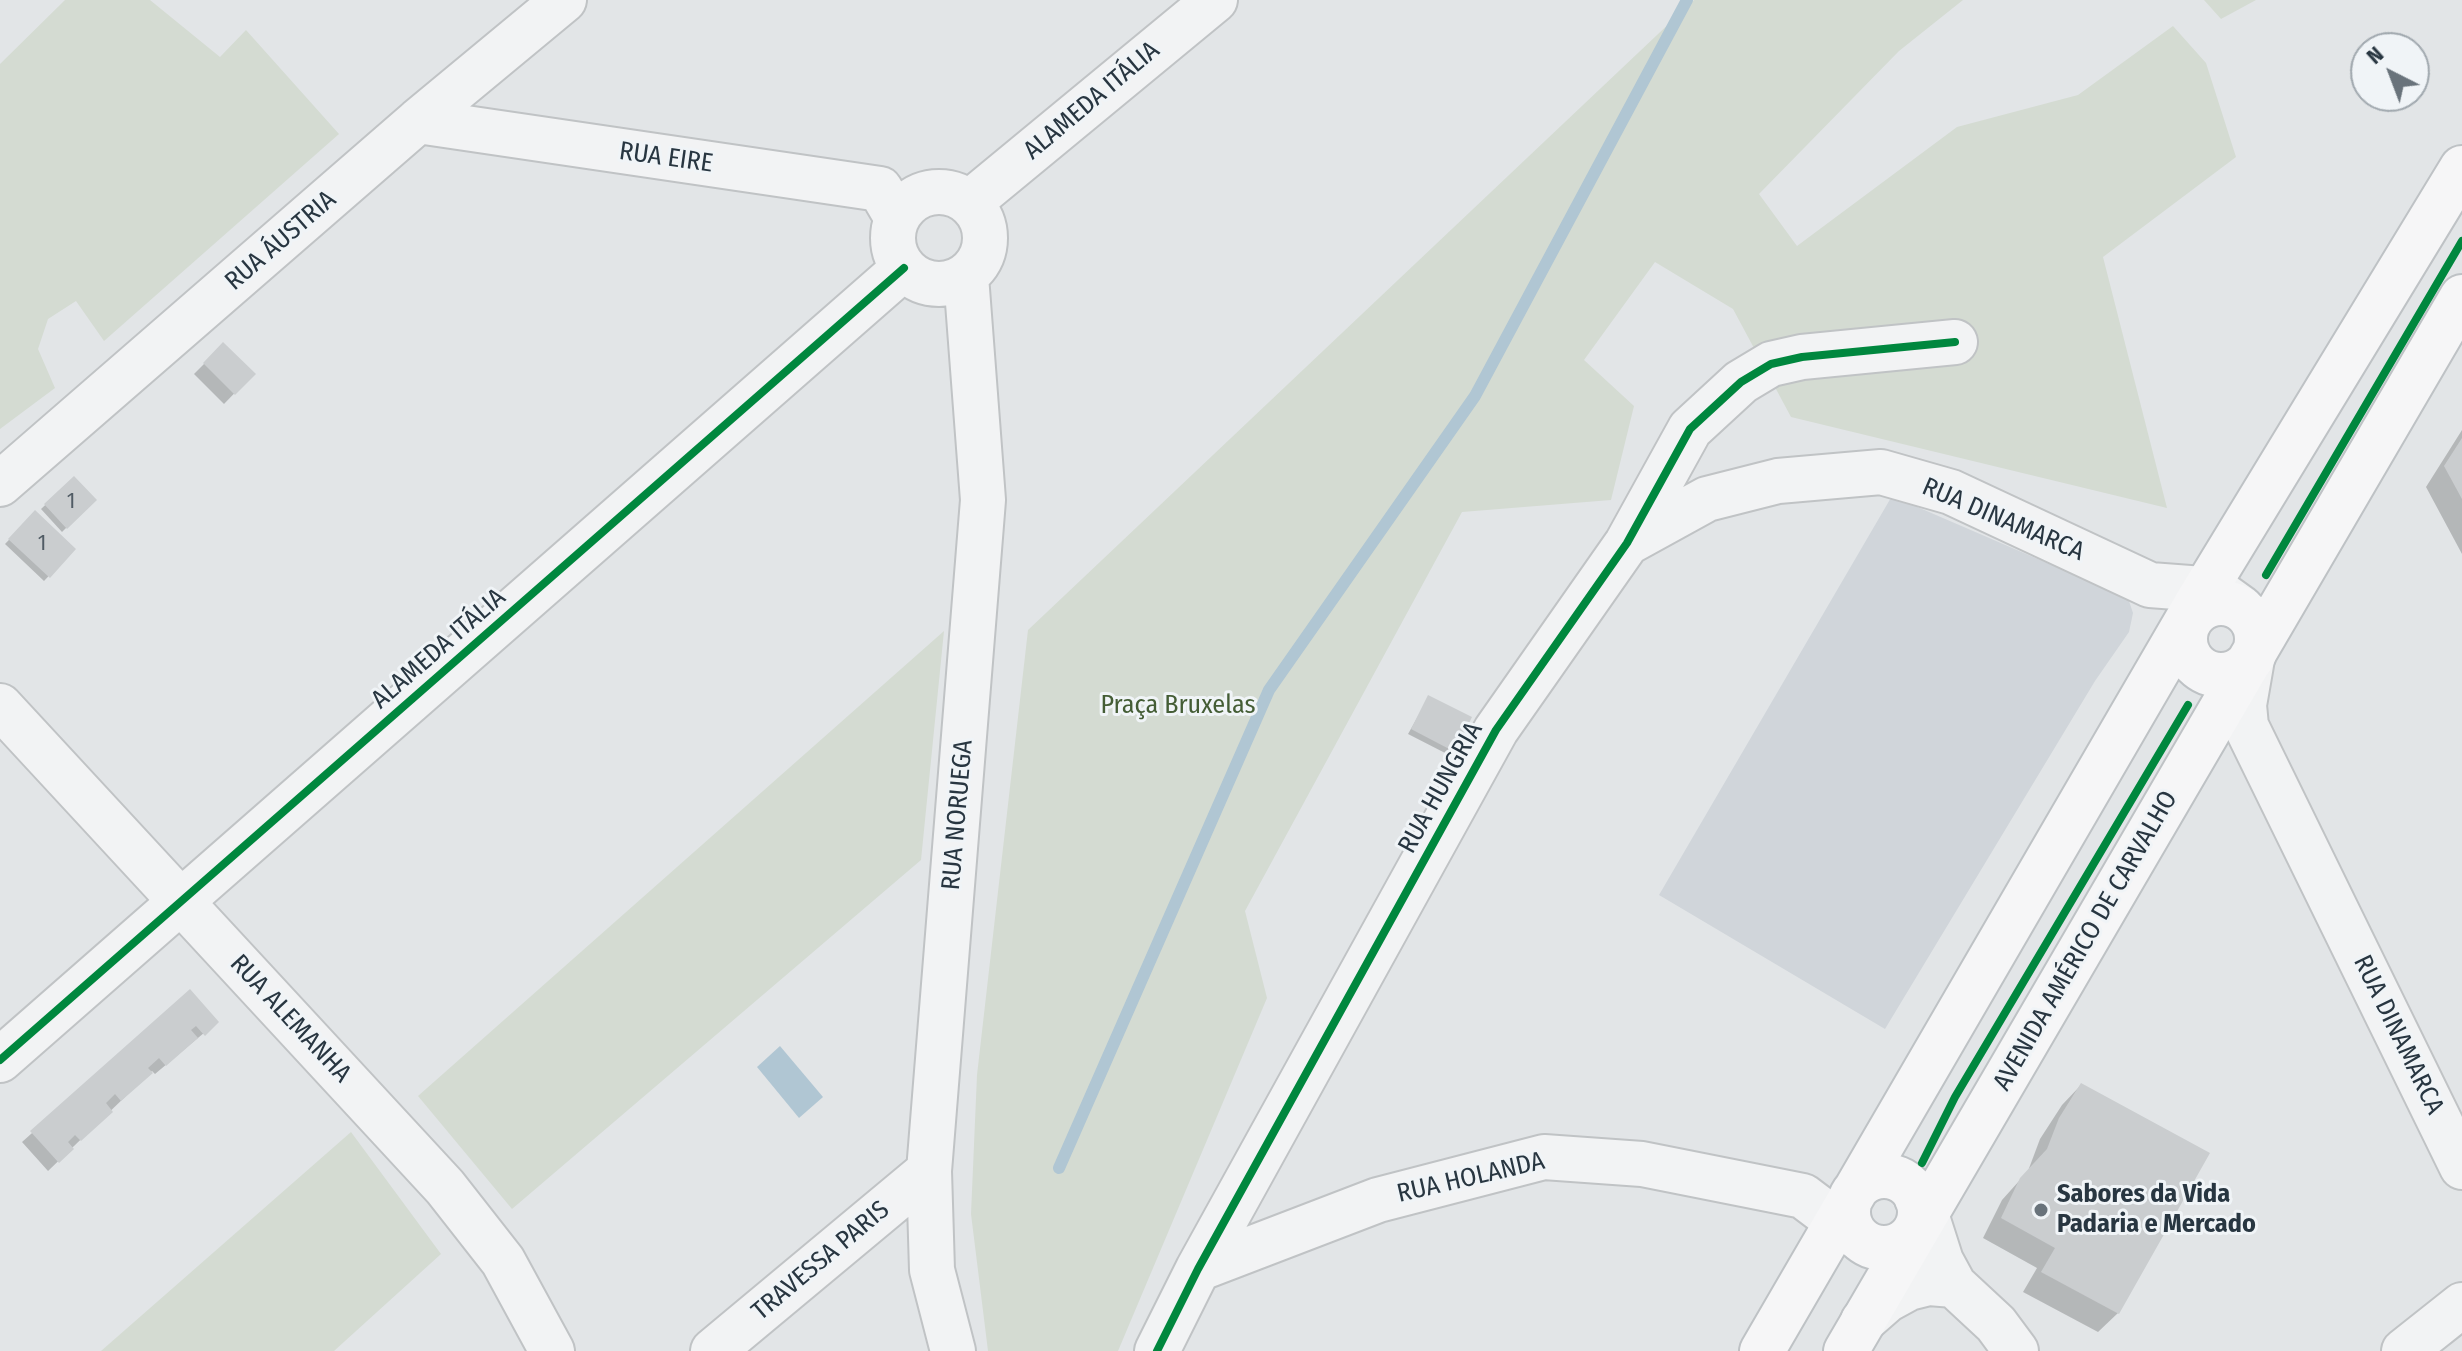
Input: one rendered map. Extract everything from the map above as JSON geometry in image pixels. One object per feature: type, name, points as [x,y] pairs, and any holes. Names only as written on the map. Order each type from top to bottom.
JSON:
[{"type":"main road","points":[[1762,1351],[1849,1199],[2200,621],[2462,168]]},
{"type":"main road","name":"AVENIDA AMÉRICO DE CARVALHO","points":[[1854,1336],[1918,1219],[2252,659],[2462,297]]},
{"type":"main road","points":[[2200,621],[2255,626],[2256,649],[2252,659],[2235,673],[2213,675],[2202,671],[2200,621]]},
{"type":"main road","points":[[1903,1181],[1918,1219],[1885,1248],[1875,1247],[1849,1199],[1903,1181]]},
{"type":"street","name":"RUA ÁUSTRIA","points":[[0,484],[418,121],[564,0]]},
{"type":"street","name":"ALAMEDA ITÁLIA","points":[[969,203],[1215,0]]},
{"type":"street","name":"RUA EIRE","points":[[418,121],[880,189],[897,218]]},
{"type":"street","points":[[944,192],[969,203],[978,213],[985,240],[983,254],[966,276],[953,282],[927,283],[904,268],[893,244],[897,218],[905,206],[930,193],[944,192]]},
{"type":"street","name":"ALAMEDA ITÁLIA","points":[[0,1060],[904,268]]},
{"type":"street","name":"RUA NORUEGA","points":[[953,1351],[932,1270],[929,1171],[983,500],[966,276]]},
{"type":"street","name":"RUA HUNGRIA","points":[[1157,1351],[1198,1269],[1496,730],[1627,543],[1690,429],[1741,382],[1771,364],[1802,357],[1955,342]]},
{"type":"street","name":"RUA DINAMARCA","points":[[1627,543],[1707,499],[1778,481],[1881,472],[1951,492],[2150,585],[2200,621]]},
{"type":"street","name":"RUA DINAMARCA","points":[[2252,659],[2243,714],[2462,1167]]},
{"type":"street","name":"RUA ALEMANHA","points":[[0,706],[445,1187],[503,1261],[552,1351]]},
{"type":"street","name":"RUA DINAMARCA","points":[[2189,765],[2209,751],[2226,748],[2246,753],[2271,774]]},
{"type":"street","name":"RUA HOLANDA","points":[[1198,1269],[1378,1200],[1544,1157],[1642,1164],[1849,1199]]},
{"type":"street","name":"TRAVESSA PARIS","points":[[713,1351],[929,1171]]},
{"type":"street","points":[[1918,1219],[1954,1285],[1996,1324],[2016,1351]]},
{"type":"street","points":[[1854,1336],[1887,1300],[1909,1288],[1929,1283],[1954,1285]]},
{"type":"street","points":[[2404,1351],[2462,1305]]},
{"type":"shaded area","points":[[1892,496],[2128,598],[2133,613],[2129,632],[2095,681],[1885,1029],[1659,895]]},
{"type":"green space","points":[[65,0],[150,0],[220,57],[246,30],[339,134],[104,341],[76,301],[48,319],[38,349],[55,388],[0,429],[0,64]]},
{"type":"green space","name":"Praça Bruxelas","points":[[1694,0],[1963,0],[1899,51],[1759,194],[1797,246],[1957,127],[2078,95],[2173,26],[2206,63],[2236,157],[2103,257],[2167,508],[1791,417],[1733,309],[1655,262],[1584,360],[1634,406],[1611,500],[1462,512],[1245,911],[1267,998],[1118,1351],[988,1351],[971,1214],[977,1075],[1028,630]]},
{"type":"green space","points":[[2204,0],[2256,0],[2221,19]]},
{"type":"green space","points":[[944,631],[921,860],[512,1209],[418,1096]]},
{"type":"green space","points":[[351,1132],[441,1254],[334,1351],[101,1351]]},
{"type":"water","points":[[780,1046],[823,1097],[799,1118],[757,1067]]},
{"type":"building","points":[[223,342],[256,374],[235,395],[203,363]]},
{"type":"building","points":[[2462,438],[2462,499],[2444,466]]},
{"type":"building","points":[[74,476],[97,500],[67,529],[44,504]]},
{"type":"building","points":[[35,510],[76,549],[50,578],[8,539]]},
{"type":"building","points":[[1428,695],[1472,717],[1455,752],[1411,729]]},
{"type":"building","points":[[190,989],[219,1022],[205,1036],[196,1026],[191,1030],[198,1038],[166,1066],[159,1058],[148,1068],[153,1073],[121,1101],[115,1094],[106,1103],[113,1112],[81,1141],[75,1135],[68,1142],[74,1149],[59,1163],[30,1131]]},
{"type":"building","points":[[2081,1083],[2210,1153],[2119,1314],[2041,1272],[2055,1248],[2001,1218],[2020,1178],[2047,1149],[2059,1118]]},
{"type":"waterway","points":[[1059,1168],[1269,690],[1475,396],[1687,0]]},
{"type":"cycle path","points":[[2266,575],[2462,241]]},
{"type":"cycle path","points":[[0,1060],[904,268]]},
{"type":"cycle path","points":[[1157,1351],[1198,1269],[1496,730],[1627,543],[1690,429],[1741,382],[1771,364],[1802,357],[1955,342]]},
{"type":"cycle path","points":[[1922,1163],[1955,1097],[2188,705]]},
{"type":"place","name":"Sabores da Vida Padaria e Mercado","points":[[2041,1210]]}]
